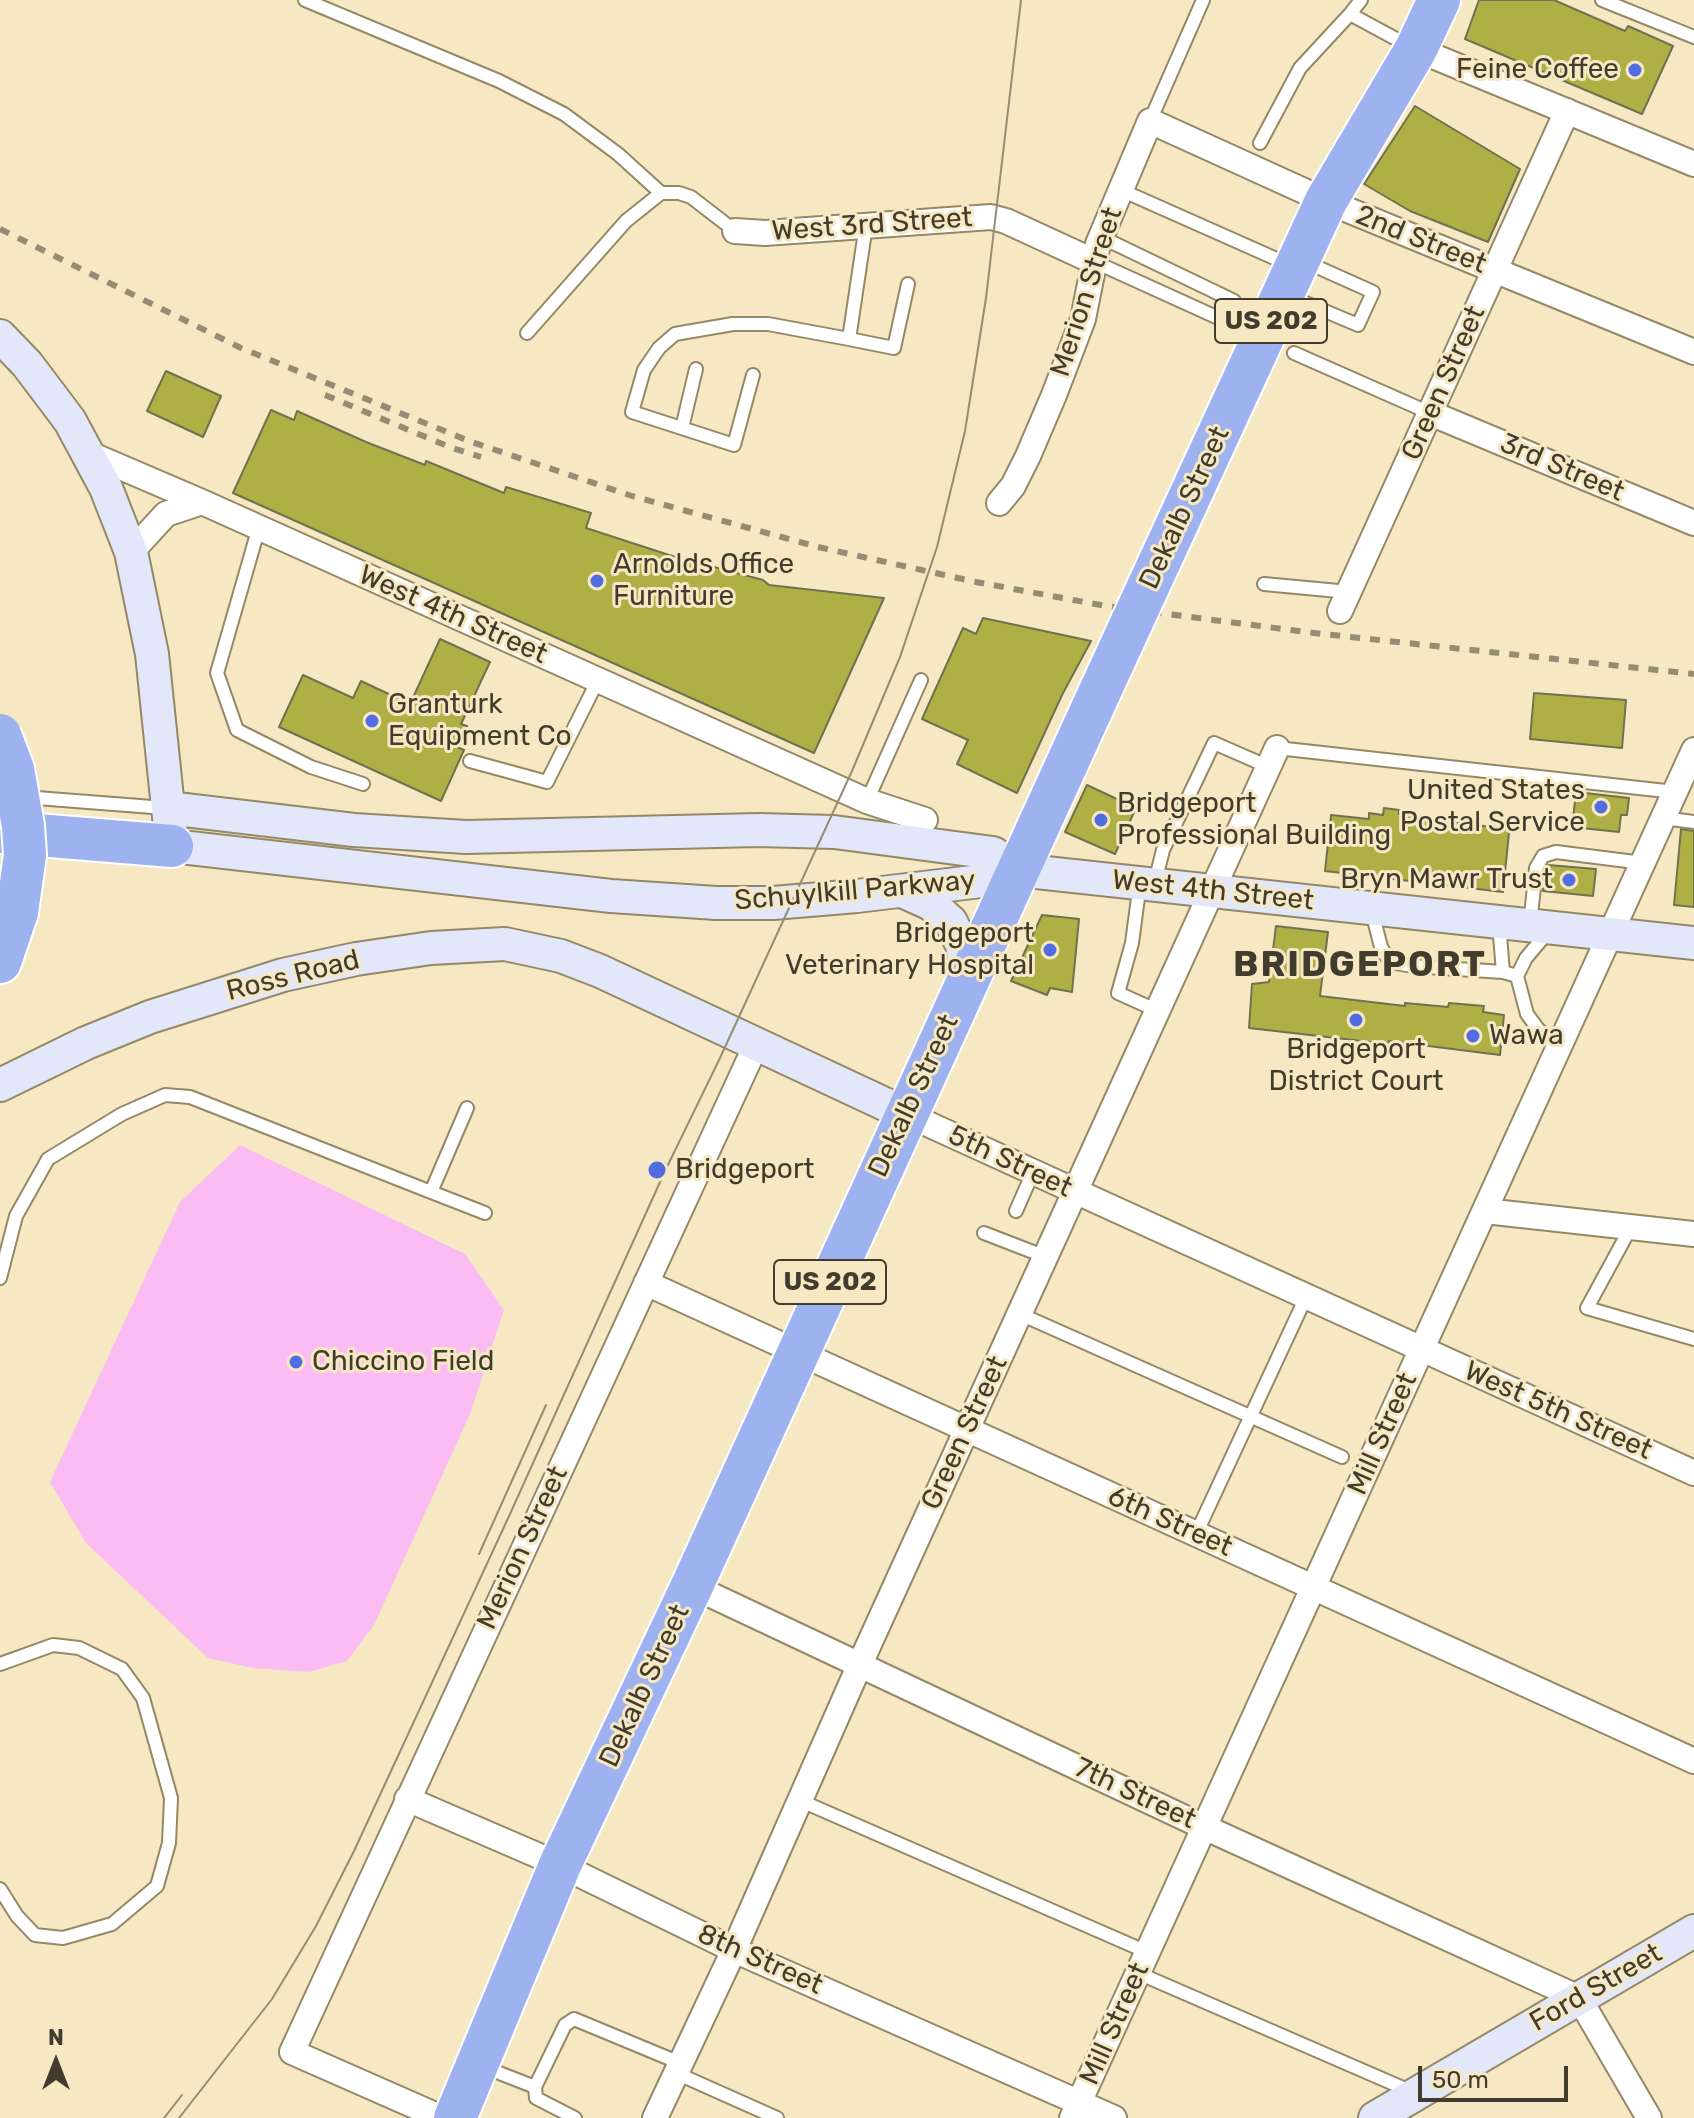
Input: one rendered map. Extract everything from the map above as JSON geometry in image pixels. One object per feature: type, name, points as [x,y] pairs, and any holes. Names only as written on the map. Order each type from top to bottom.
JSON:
[{"type":"highway","name":"Dekalb Street","points":[[455,2118],[560,1865],[692,1586],[1326,201],[1416,49],[1439,0]]},
{"type":"highway","points":[[0,735],[13,769],[25,855],[17,912],[0,962]]},
{"type":"highway","points":[[0,832],[170,827]]},
{"type":"main road","points":[[0,336],[50,393],[90,454],[131,552],[152,654],[170,827]]},
{"type":"main road","name":"Schuylkill Parkway","points":[[170,827],[354,830],[466,837],[758,830],[834,832],[993,853],[1018,870]]},
{"type":"main road","name":"Schuylkill Parkway","points":[[170,827],[664,901],[773,903],[981,881],[1018,870]]},
{"type":"main road","name":"West 4th Street","points":[[1018,870],[1694,943]]},
{"type":"main road","points":[[902,891],[931,904],[951,922],[962,945],[968,979]]},
{"type":"main road","name":"Ross Road","points":[[0,1085],[86,1043],[150,1017],[283,975],[356,959],[445,946],[505,944],[561,956],[600,971]]},
{"type":"main road","name":"5th Street","points":[[600,971],[906,1114]]},
{"type":"main road","name":"Ford Street","points":[[1375,2118],[1694,1931]]},
{"type":"street","points":[[1416,49],[1694,164]]},
{"type":"street","name":"Green Street","points":[[1345,602],[1567,111]]},
{"type":"street","name":"Merion Street","points":[[999,503],[1018,476],[1054,395],[1083,319],[1101,237],[1150,121]]},
{"type":"street","name":"2nd Street","points":[[1150,121],[1326,201],[1694,352]]},
{"type":"street","name":"West 3rd Street","points":[[735,231],[765,233],[991,217],[1095,262]]},
{"type":"street","name":"3rd Street","points":[[1430,413],[1694,523]]},
{"type":"street","name":"West 4th Street","points":[[90,454],[867,801],[925,820]]},
{"type":"street","points":[[131,552],[166,514],[202,502]]},
{"type":"street","name":"Green Street","points":[[655,2118],[734,1950],[966,1429],[1273,757]]},
{"type":"street","name":"Mill Street","points":[[1076,2110],[1692,760]]},
{"type":"street","name":"Merion Street","points":[[442,2118],[292,2052],[756,1045]]},
{"type":"street","name":"5th Street","points":[[906,1114],[1421,1350]]},
{"type":"street","points":[[1485,1211],[1694,1234]]},
{"type":"street","name":"6th Street","points":[[646,1283],[1694,1761]]},
{"type":"street","name":"West 5th Street","points":[[1421,1350],[1694,1473]]},
{"type":"street","name":"7th Street","points":[[692,1586],[1204,1827],[1579,1998]]},
{"type":"street","name":"8th Street","points":[[407,1799],[560,1865],[1076,2110],[1114,2118]]},
{"type":"street","points":[[1579,1998],[1649,2118]]},
{"type":"lane","points":[[305,0],[466,66],[564,114],[618,154],[661,193]]},
{"type":"lane","points":[[1150,121],[1203,0]]},
{"type":"lane","points":[[1260,143],[1300,68],[1361,0]]},
{"type":"lane","points":[[1602,0],[1694,37]]},
{"type":"lane","points":[[1350,14],[1416,49]]},
{"type":"lane","points":[[1121,190],[1293,273],[1373,292],[1358,325],[1293,273]]},
{"type":"lane","points":[[527,333],[626,221],[661,193],[691,197],[735,231]]},
{"type":"lane","points":[[849,339],[866,225]]},
{"type":"lane","points":[[1101,237],[1234,301]]},
{"type":"lane","points":[[1095,262],[1225,321]]},
{"type":"lane","points":[[753,375],[734,445],[632,412],[644,370],[659,348],[675,334],[733,324],[768,324],[894,348],[908,284]]},
{"type":"lane","points":[[1294,353],[1430,413]]},
{"type":"lane","points":[[682,428],[696,369]]},
{"type":"lane","points":[[259,527],[217,673],[237,730],[311,767],[363,784]]},
{"type":"lane","points":[[1264,584],[1345,602]]},
{"type":"lane","points":[[470,761],[547,782],[598,680]]},
{"type":"lane","points":[[867,801],[921,680]]},
{"type":"lane","points":[[1158,1011],[1118,993],[1147,884],[1214,743],[1273,757],[1675,792]]},
{"type":"lane","points":[[0,796],[170,827]]},
{"type":"lane","points":[[1663,818],[1694,822]]},
{"type":"lane","points":[[1371,908],[1381,947],[1386,956],[1396,963],[1510,974],[1526,958],[1527,925],[1536,868],[1543,856],[1556,852],[1643,863]]},
{"type":"lane","points":[[1527,925],[1510,974],[1527,1014],[1559,1048]]},
{"type":"lane","points":[[0,1278],[16,1216],[48,1159],[122,1114],[165,1095],[190,1097],[485,1213]]},
{"type":"lane","points":[[431,1192],[467,1108]]},
{"type":"lane","points":[[1016,1211],[1033,1172]]},
{"type":"lane","points":[[1631,1227],[1587,1308],[1694,1339]]},
{"type":"lane","points":[[984,1233],[1046,1257]]},
{"type":"lane","points":[[1196,1534],[1306,1297]]},
{"type":"lane","points":[[1020,1314],[1342,1457]]},
{"type":"lane","points":[[0,1664],[53,1645],[79,1648],[122,1669],[143,1698],[171,1798],[169,1843],[157,1886],[112,1924],[63,1938],[35,1935],[17,1916],[0,1889]]},
{"type":"lane","points":[[799,1800],[1416,2094]]},
{"type":"lane","points":[[575,2118],[536,2098],[535,2087],[565,2025],[574,2019],[777,2118]]},
{"type":"lane","points":[[478,2064],[535,2087]]},
{"type":"shaded area","name":"Chiccino Field","points":[[240,1145],[465,1254],[504,1310],[470,1414],[374,1625],[347,1661],[309,1672],[253,1668],[208,1658],[86,1543],[50,1482],[180,1202]]},
{"type":"building","points":[[1479,0],[1554,0],[1625,31],[1628,26],[1673,46],[1642,114],[1465,39]]},
{"type":"building","points":[[1415,106],[1520,169],[1488,242],[1410,211],[1364,184]]},
{"type":"building","points":[[166,371],[221,396],[203,437],[147,411]]},
{"type":"building","name":"Arnolds Office Furniture","points":[[271,410],[294,420],[297,411],[366,442],[425,465],[426,461],[504,493],[506,487],[591,513],[586,528],[669,555],[763,580],[769,585],[884,598],[814,753],[233,493]]},
{"type":"building","points":[[983,618],[1091,641],[1062,695],[1017,793],[957,764],[968,740],[922,719],[963,628],[976,634]]},
{"type":"building","name":"Granturk Equipment Co","points":[[440,639],[490,662],[461,724],[467,726],[457,747],[464,750],[441,801],[279,727],[303,675],[353,698],[361,681],[410,704]]},
{"type":"building","points":[[1534,693],[1626,700],[1622,748],[1530,739]]},
{"type":"building","name":"Bridgeport Professional Building","points":[[1087,785],[1136,808],[1115,854],[1065,832]]},
{"type":"building","name":"United States Postal Service","points":[[1576,792],[1629,798],[1627,815],[1621,815],[1619,832],[1572,827]]},
{"type":"building","points":[[1384,808],[1399,810],[1399,814],[1420,816],[1420,819],[1493,827],[1493,822],[1510,823],[1503,892],[1325,871],[1331,815],[1369,819],[1369,813],[1383,815]]},
{"type":"building","points":[[1681,829],[1694,831],[1694,907],[1674,905]]},
{"type":"building","name":"Bryn Mawr Trust","points":[[1548,865],[1596,869],[1593,896],[1543,891]]},
{"type":"building","name":"Bridgeport Veterinary Hospital","points":[[1042,915],[1079,919],[1072,992],[1050,988],[1047,995],[1011,981]]},
{"type":"building","points":[[1276,926],[1328,932],[1320,996],[1405,1006],[1405,1003],[1448,1007],[1449,1003],[1484,1006],[1483,1012],[1504,1015],[1500,1055],[1249,1028],[1252,984],[1269,982]]},
{"type":"tram line","points":[[179,2118],[272,1999],[316,1926],[354,1851],[852,771],[900,657],[937,547],[965,431],[986,298],[1021,0]]},
{"type":"tram line","points":[[479,1554],[546,1405]]},
{"type":"tram line","points":[[164,2118],[182,2095]]},
{"type":"railway","points":[[0,229],[241,348],[469,441],[632,496],[818,547],[976,582],[1106,606],[1314,633],[1694,674]]},
{"type":"railway","points":[[325,395],[481,457]]},
{"type":"place","name":"Feine Coffee","points":[[1635,70]]},
{"type":"place","name":"Arnolds Office Furniture","points":[[597,581]]},
{"type":"place","name":"Granturk Equipment Co","points":[[372,721]]},
{"type":"place","name":"United States Postal Service","points":[[1601,807]]},
{"type":"place","name":"Bridgeport Professional Building","points":[[1101,820]]},
{"type":"place","name":"Bryn Mawr Trust","points":[[1569,880]]},
{"type":"place","name":"Bridgeport Veterinary Hospital","points":[[1050,950]]},
{"type":"place","name":"Bridgeport District Court","points":[[1356,1020]]},
{"type":"place","name":"Wawa","points":[[1473,1036]]},
{"type":"place","name":"Bridgeport","points":[[657,1170]]},
{"type":"place","name":"Chiccino Field","points":[[296,1362]]},
{"type":"district","name":"BRIDGEPORT","points":[[1360,966]]}]
